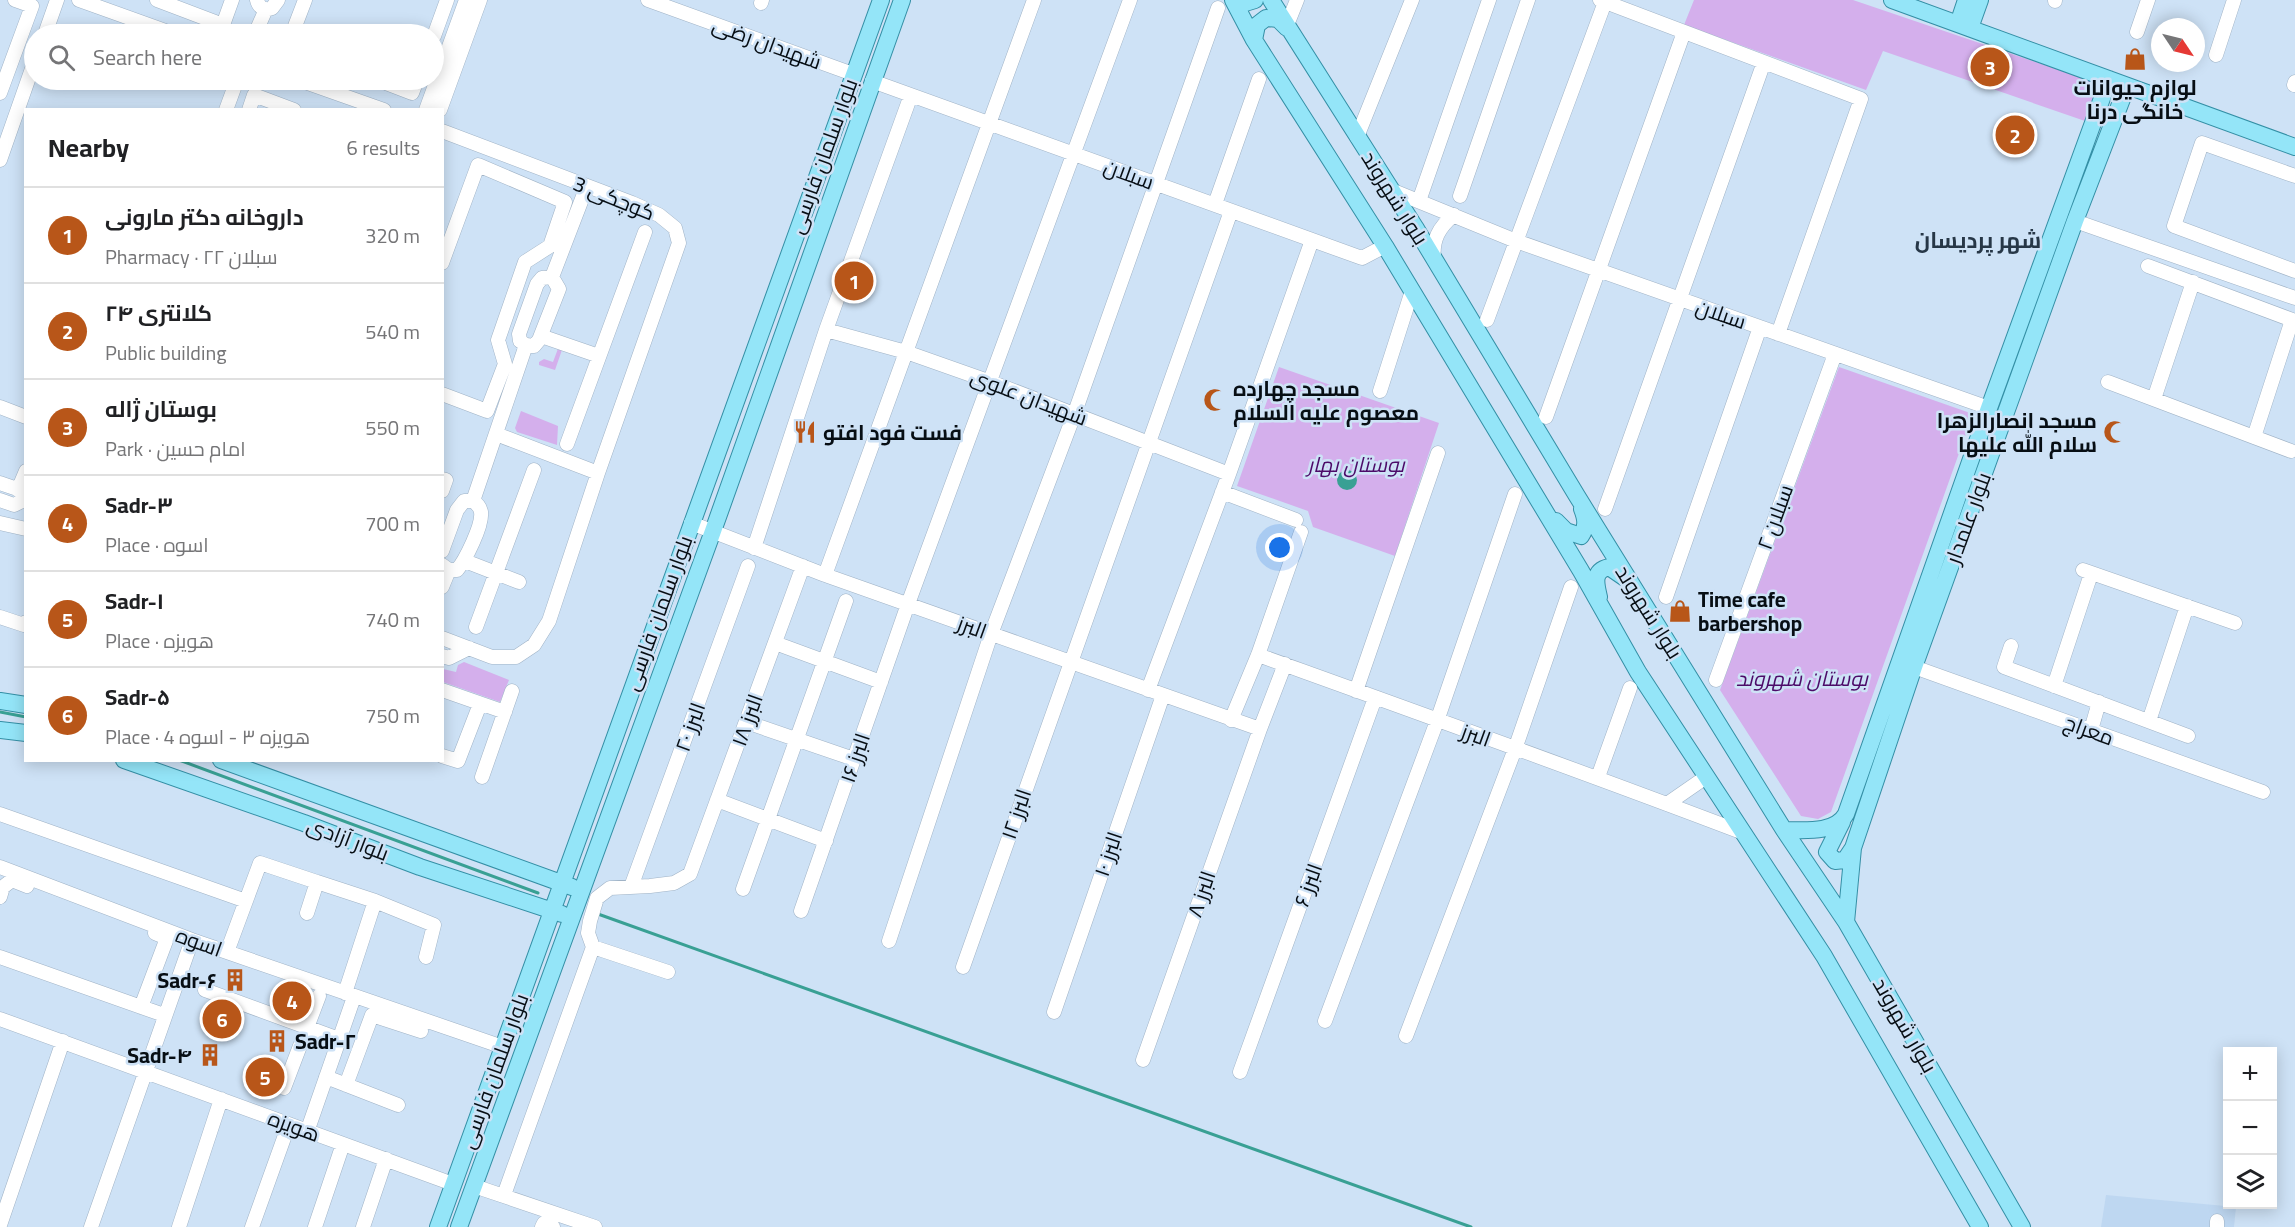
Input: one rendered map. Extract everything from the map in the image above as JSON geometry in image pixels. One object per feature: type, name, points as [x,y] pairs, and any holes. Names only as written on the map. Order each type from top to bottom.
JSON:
[{"type":"main road","name":"بلوار سلمان فارسی","points":[[438,1227],[880,0]]},
{"type":"main road","name":"بلوار سلمان فارسی","points":[[459,1227],[713,531],[902,0]]},
{"type":"main road","points":[[1228,3],[1242,4],[1255,0]]},
{"type":"main road","name":"بلوار شهروند","points":[[1271,0],[1391,190],[1576,496],[1784,830],[1846,922],[2022,1227]]},
{"type":"main road","points":[[1892,0],[2295,147]]},
{"type":"main road","points":[[1964,26],[1966,0]]},
{"type":"main road","points":[[1964,26],[1980,0]]},
{"type":"main road","name":"بلوار شهروند","points":[[1228,3],[1385,246],[1541,505],[1638,672],[1824,956],[1980,1227]]},
{"type":"main road","points":[[1254,40],[1257,25],[1266,18],[1278,19],[1288,28]]},
{"type":"main road","name":"بلوار علمدار","points":[[1846,922],[1853,848],[2109,79]]},
{"type":"main road","name":"بلوار علمدار","points":[[1853,848],[1845,860],[1835,861],[1827,852],[1851,802],[1998,411],[2127,86]]},
{"type":"main road","points":[[1541,505],[1566,531],[1581,536],[1586,522],[1576,496]]},
{"type":"main road","points":[[1600,605],[1596,579],[1597,573],[1603,569],[1609,567],[1617,571],[1632,585]]},
{"type":"main road","points":[[0,701],[24,705]]},
{"type":"main road","points":[[0,730],[24,733]]},
{"type":"main road","name":"بلوار آزادی","points":[[130,762],[294,819],[420,867],[572,917]]},
{"type":"main road","name":"بلوار آزادی","points":[[226,762],[581,890]]},
{"type":"main road","points":[[1784,830],[1833,826],[1842,822]]},
{"type":"main road","points":[[579,833],[599,840]]},
{"type":"main road","points":[[536,957],[555,964]]},
{"type":"street","points":[[15,0],[32,6],[25,24]]},
{"type":"street","points":[[49,24],[57,0]]},
{"type":"street","points":[[79,0],[146,24]]},
{"type":"street","points":[[157,0],[220,24]]},
{"type":"street","points":[[223,24],[232,0]]},
{"type":"street","points":[[257,24],[261,5],[272,8],[278,0]]},
{"type":"street","points":[[296,24],[304,0]]},
{"type":"street","points":[[438,24],[447,0]]},
{"type":"street","points":[[444,60],[466,0]]},
{"type":"street","points":[[441,108],[480,0]]},
{"type":"street","name":"شهیدان رضی","points":[[648,0],[853,74]]},
{"type":"street","points":[[825,574],[1034,0]]},
{"type":"street","name":"البرز ۱۶","points":[[801,911],[908,604],[1130,0]]},
{"type":"street","points":[[1288,28],[1297,0]]},
{"type":"street","points":[[1357,137],[1412,0]]},
{"type":"street","points":[[1419,201],[1489,0]]},
{"type":"street","points":[[1460,196],[1528,0]]},
{"type":"street","points":[[2137,32],[2148,0]]},
{"type":"street","points":[[2216,55],[2234,0]]},
{"type":"street","points":[[1487,320],[1603,1],[1861,99],[1778,334]]},
{"type":"street","points":[[889,941],[991,634],[1074,415],[1156,183],[1228,3]]},
{"type":"street","points":[[0,93],[24,28]]},
{"type":"street","points":[[1545,417],[1684,32]]},
{"type":"street","points":[[1605,510],[1764,62]]},
{"type":"street","points":[[1215,204],[1259,79]]},
{"type":"street","name":"سبلان","points":[[872,81],[1362,258],[1385,246]]},
{"type":"street","points":[[0,160],[25,90]]},
{"type":"street","points":[[227,108],[233,90]]},
{"type":"street","points":[[327,90],[378,108]]},
{"type":"street","points":[[427,108],[433,90]]},
{"type":"street","points":[[250,108],[255,95],[289,108]]},
{"type":"street","points":[[754,548],[826,330],[911,95]]},
{"type":"street","points":[[0,99],[19,106]]},
{"type":"street","name":"کوچکی 3","points":[[444,132],[659,215],[675,228],[679,243],[549,621],[534,645],[516,657],[492,657],[444,639]]},
{"type":"street","points":[[2295,176],[2202,143],[2174,226],[2295,271]]},
{"type":"street","points":[[444,258],[478,165],[566,202],[550,246],[525,262],[498,340],[505,364],[487,411],[444,395]]},
{"type":"street","points":[[552,277],[587,186]]},
{"type":"street","name":"سبلان","points":[[1391,190],[1516,241],[1998,411]]},
{"type":"street","name":"البرز ۱۲","points":[[963,967],[1231,211]]},
{"type":"street","points":[[1434,260],[1433,250],[1439,230],[1454,215]]},
{"type":"street","points":[[2074,221],[2295,298]]},
{"type":"street","points":[[567,444],[645,232]]},
{"type":"street","points":[[1148,690],[1229,474],[1312,240]]},
{"type":"street","points":[[2148,266],[2294,321],[2254,437]]},
{"type":"street","points":[[552,277],[559,289],[541,336],[534,345],[526,345],[520,341],[519,334],[537,284],[542,279],[552,277]]},
{"type":"street","points":[[2239,300],[2246,281]]},
{"type":"street","points":[[2154,399],[2193,282]]},
{"type":"street","points":[[1380,391],[1412,291]]},
{"type":"street","points":[[512,298],[530,304]]},
{"type":"street","points":[[1666,597],[1760,327]]},
{"type":"street","name":"شهیدان علوی","points":[[826,330],[906,352],[991,382],[1229,474]]},
{"type":"street","points":[[541,336],[599,356]]},
{"type":"street","points":[[472,501],[526,345]]},
{"type":"street","name":"سبلان ۲","points":[[1716,681],[1835,354]]},
{"type":"street","points":[[2108,382],[2291,451]]},
{"type":"street","points":[[0,407],[24,416]]},
{"type":"street","points":[[496,434],[598,473]]},
{"type":"street","points":[[1356,692],[1438,453]]},
{"type":"street","points":[[476,627],[534,470]]},
{"type":"street","points":[[0,483],[23,494],[14,505],[0,500]]},
{"type":"street","points":[[1222,492],[1298,526],[1258,654],[1231,720]]},
{"type":"street","points":[[1325,1021],[1437,721],[1515,494]]},
{"type":"street","points":[[446,568],[457,570],[465,561],[482,515],[479,506],[472,501],[464,501],[447,527]]},
{"type":"street","points":[[0,523],[24,529]]},
{"type":"street","name":"البرز","points":[[691,523],[803,567],[1260,729]]},
{"type":"street","points":[[465,561],[519,582]]},
{"type":"street","name":"البرز ۲۰","points":[[631,887],[748,566]]},
{"type":"street","name":"البرز ۱۸","points":[[631,887],[674,883],[690,874],[803,567]]},
{"type":"street","points":[[2054,686],[2087,572],[2235,623]]},
{"type":"street","points":[[1406,1036],[1515,749],[1571,587]]},
{"type":"street","points":[[743,889],[846,601]]},
{"type":"street","points":[[2149,721],[2187,606]]},
{"type":"street","points":[[0,617],[24,625]]},
{"type":"street","points":[[775,643],[881,682]]},
{"type":"street","points":[[2011,646],[2004,667],[2188,736]]},
{"type":"street","points":[[444,657],[449,658],[469,648]]},
{"type":"street","name":"البرز","points":[[1258,654],[1356,692],[1598,777],[1741,832]]},
{"type":"street","points":[[1260,729],[1285,664]]},
{"type":"street","name":"معراج","points":[[1914,667],[2263,792]]},
{"type":"street","points":[[1598,777],[1630,688]]},
{"type":"street","points":[[444,691],[505,712]]},
{"type":"street","points":[[482,777],[512,691]]},
{"type":"street","name":"البرز ۱۰","points":[[1054,1012],[1163,695]]},
{"type":"street","name":"البرز ۶","points":[[1240,1072],[1375,698]]},
{"type":"street","points":[[2091,730],[2099,702]]},
{"type":"street","points":[[444,757],[458,761],[480,704]]},
{"type":"street","points":[[746,722],[854,759]]},
{"type":"street","name":"البرز ۸","points":[[1143,1060],[1260,729]]},
{"type":"street","points":[[1667,804],[1706,777]]},
{"type":"street","points":[[717,800],[826,841]]},
{"type":"street","points":[[0,814],[246,901]]},
{"type":"street","points":[[227,952],[260,863],[375,901],[434,925],[426,957]]},
{"type":"street","name":"اسوه","points":[[0,867],[192,940],[503,1047]]},
{"type":"street","points":[[0,897],[3,887],[12,880],[167,938],[141,1007]]},
{"type":"street","points":[[307,913],[317,882]]},
{"type":"street","points":[[504,1195],[592,947],[588,933],[597,898],[610,888],[631,887]]},
{"type":"street","points":[[308,1131],[339,1039],[375,901]]},
{"type":"street","points":[[91,1227],[144,1070],[192,940]]},
{"type":"street","points":[[592,947],[668,972]]},
{"type":"street","points":[[0,957],[164,1015]]},
{"type":"street","points":[[205,990],[339,1039]]},
{"type":"street","points":[[284,1088],[319,996]]},
{"type":"street","points":[[346,1085],[372,1015],[421,1031]]},
{"type":"street","name":"هویزه","points":[[0,1018],[453,1184]]},
{"type":"street","points":[[0,1225],[63,1041]]},
{"type":"street","points":[[326,1077],[398,1105]]},
{"type":"street","points":[[179,1227],[221,1099]]},
{"type":"street","points":[[252,1227],[289,1124]]},
{"type":"street","points":[[315,1227],[343,1144]]},
{"type":"street","points":[[363,1227],[386,1159]]},
{"type":"street","points":[[474,1186],[593,1227]]},
{"type":"street","points":[[542,1227],[544,1223],[553,1227]]},
{"type":"shaded area","points":[[1347,470],[1354,473],[1357,480],[1354,487],[1347,490],[1340,487],[1337,480],[1340,473]]},
{"type":"shaded area","points":[[2106,1195],[2223,1206],[2223,1209],[2236,1209],[2234,1227],[2101,1227]]},
{"type":"green space","points":[[1694,0],[1853,0],[2100,84],[2085,121],[1883,51],[1866,90],[1684,25]]},
{"type":"green space","points":[[559,346],[563,347],[555,370],[539,365],[539,362],[544,359],[553,362]]},
{"type":"green space","name":"بوستان بهار","points":[[1279,367],[1439,423],[1395,556],[1313,527],[1308,511],[1237,486]]},
{"type":"green space","name":"بوستان شهروند","points":[[1839,367],[1973,414],[1831,812],[1818,819],[1801,816],[1720,690]]},
{"type":"green space","points":[[521,411],[558,426],[557,445],[517,432],[515,428]]},
{"type":"green space","points":[[464,662],[509,680],[500,702],[444,682],[444,669],[456,672],[458,665]]},
{"type":"waterway","points":[[0,712],[24,717]]},
{"type":"waterway","points":[[184,762],[538,893]]},
{"type":"waterway","points":[[598,914],[1471,1227]]},
{"type":"place","name":"لوازم حیوانات خانگی درنا","points":[[2135,59]]},
{"type":"place","name":"بوستان ژاله","points":[[1990,67]]},
{"type":"place","name":"کلانتری ۲۴","points":[[2015,135]]},
{"type":"place","name":"داروخانه دکتر مارونی","points":[[854,281]]},
{"type":"place","name":"مسجد چهارده معصوم علیه السلام","points":[[1215,400]]},
{"type":"place","name":"فست فود افتو","points":[[805,432]]},
{"type":"place","name":"مسجد انصارالزهرا سلام الله علیها","points":[[2115,432]]},
{"type":"place","name":"Time cafe barbershop","points":[[1680,611]]},
{"type":"place","name":"Sadr-۶","points":[[235,980]]},
{"type":"place","name":"Sadr-۳","points":[[292,1001]]},
{"type":"place","name":"Sadr-۵","points":[[222,1019]]},
{"type":"place","name":"Sadr-۲","points":[[277,1041]]},
{"type":"place","name":"Sadr-۴","points":[[210,1055]]},
{"type":"place","name":"Sadr-۱","points":[[265,1077]]},
{"type":"district","name":"شهر پردیسان","points":[[1978,240]]}]
